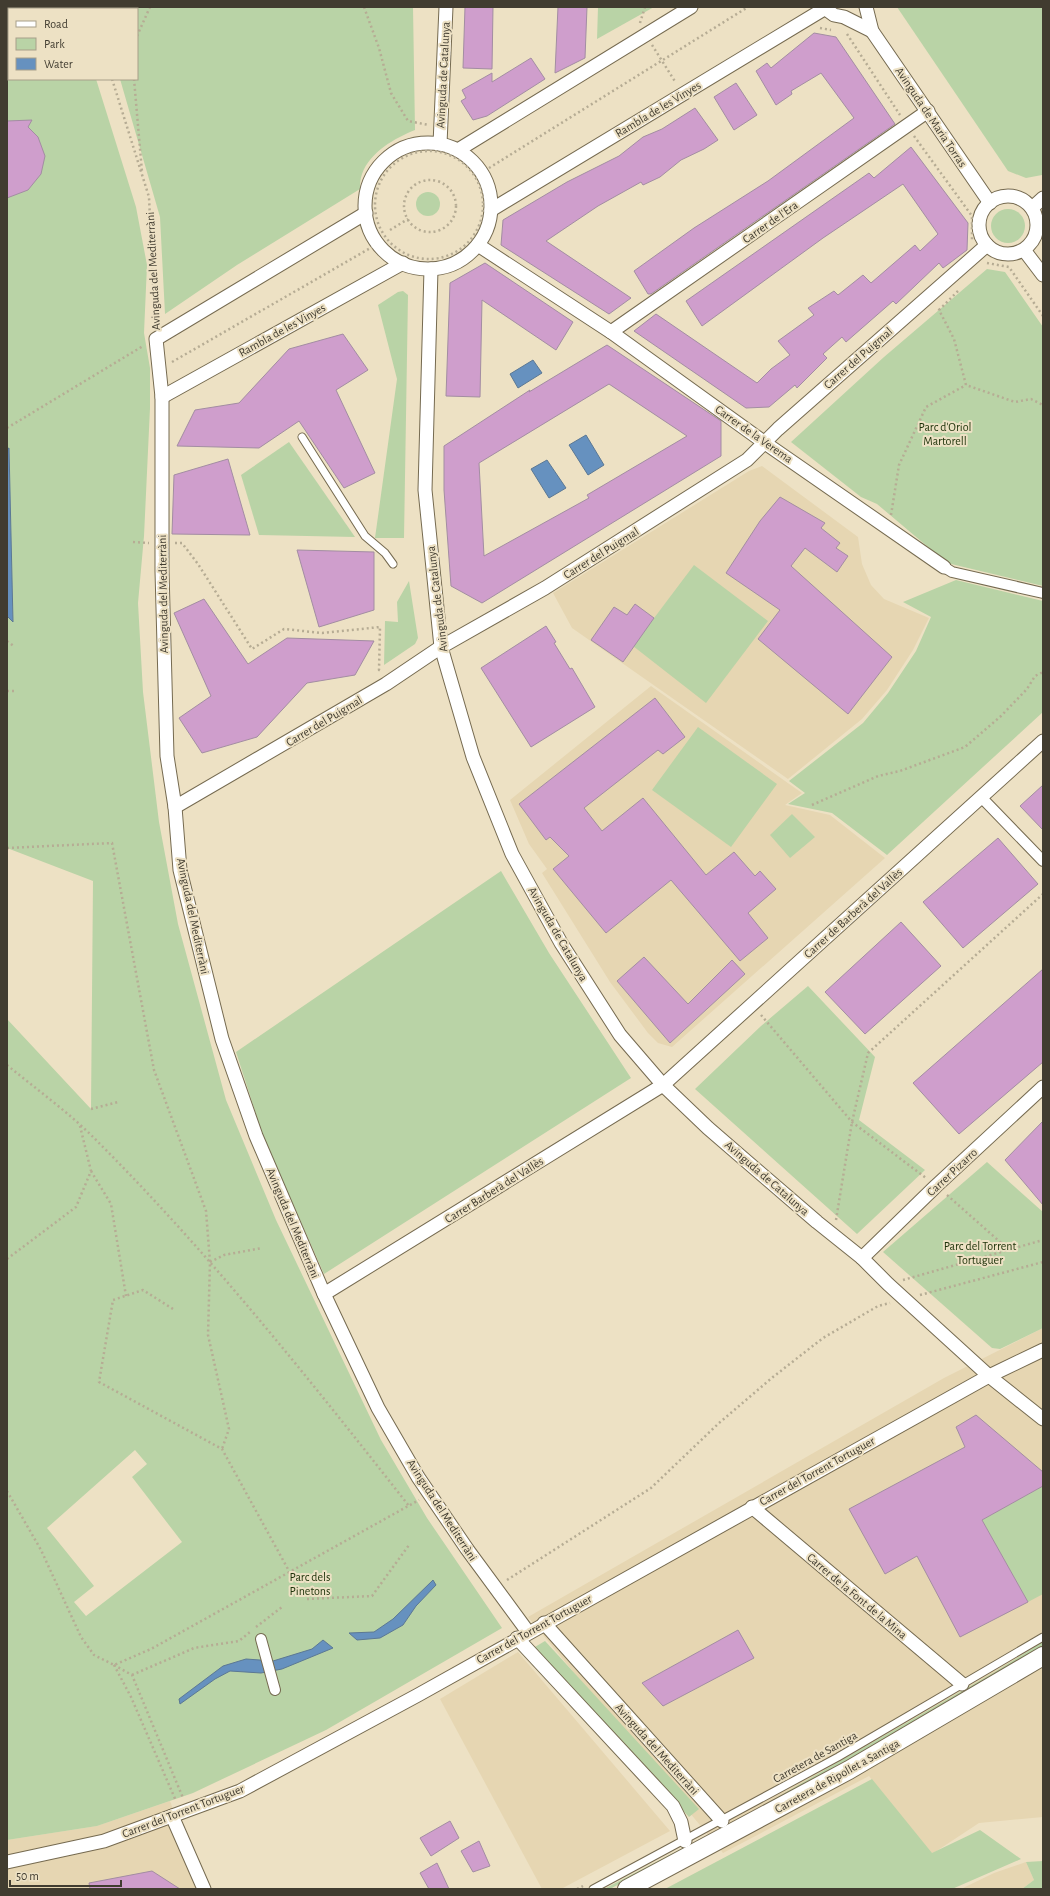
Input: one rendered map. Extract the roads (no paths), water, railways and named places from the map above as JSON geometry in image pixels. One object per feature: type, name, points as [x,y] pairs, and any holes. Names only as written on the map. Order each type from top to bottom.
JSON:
[{"type":"main road","name":"Carretera de Ripollet a Santiga","points":[[627,1889],[849,1770],[1043,1656]]},
{"type":"street","name":"Avinguda de Catalunya","points":[[440,144],[446,7]]},
{"type":"street","points":[[458,150],[691,7]]},
{"type":"street","points":[[844,17],[858,7]]},
{"type":"street","points":[[866,7],[872,31]]},
{"type":"street","points":[[824,8],[834,15],[844,17],[872,31]]},
{"type":"street","name":"Rambla de les Vinyes","points":[[491,210],[824,8]]},
{"type":"street","name":"Avinguda de Maria Torras","points":[[872,31],[928,110],[990,203]]},
{"type":"street","name":"Carrer de l'Era","points":[[611,332],[928,110]]},
{"type":"street","points":[[414,144],[440,144],[458,150],[476,164],[482,173],[489,191],[491,210],[489,223],[478,245],[454,263],[431,269],[417,268],[403,263],[389,255],[378,243],[370,229],[366,213],[365,200],[373,175],[381,164],[401,148],[414,144]]},
{"type":"street","points":[[1012,196],[1024,201],[1032,208],[1037,220],[1037,231],[1032,242],[1024,250],[1004,254],[982,249],[979,223],[983,211],[990,203],[1001,197],[1012,196]]},
{"type":"street","points":[[1032,208],[1043,198]]},
{"type":"street","name":"Avinguda del Mediterràni","points":[[366,213],[156,339],[162,397],[162,571],[167,756],[175,808],[180,870],[222,1039],[256,1136],[324,1294],[378,1408],[418,1477],[494,1587],[522,1635],[673,1806],[681,1822],[685,1841]]},
{"type":"street","name":"Carrer de la Verema","points":[[478,245],[611,332],[765,443],[952,572],[1043,593]]},
{"type":"street","name":"Carrer del Puigmal","points":[[175,808],[379,688],[441,647],[545,588],[740,464],[982,249]]},
{"type":"street","points":[[1024,250],[1043,275]]},
{"type":"street","name":"Rambla de les Vinyes","points":[[162,397],[403,263]]},
{"type":"street","name":"Avinguda de Catalunya","points":[[431,269],[425,490],[441,647],[473,757],[512,854],[561,943],[620,1035],[664,1085],[708,1128],[834,1236],[862,1258],[888,1284],[989,1376],[1043,1419]]},
{"type":"street","name":"Carrer de Barberà del Vallès","points":[[664,1085],[1043,741]]},
{"type":"street","points":[[981,797],[1043,861]]},
{"type":"street","name":"Carrer Barberà del Vallès","points":[[324,1294],[664,1085]]},
{"type":"street","name":"Carrer Pizarro","points":[[862,1258],[936,1186],[1043,1087]]},
{"type":"street","name":"Carrer del Torrent Tortuguer","points":[[7,1862],[104,1841],[240,1791],[418,1695],[522,1635],[989,1376],[1043,1350]]},
{"type":"street","name":"Carrer de la Font de la Mina","points":[[752,1507],[962,1684]]},
{"type":"street","name":"Avinguda del Mediterràni","points":[[544,1623],[722,1821]]},
{"type":"street","points":[[261,1639],[275,1690]]},
{"type":"street","points":[[181,1813],[204,1889]]},
{"type":"lane","points":[[302,437],[365,536],[385,553],[393,564]]},
{"type":"lane","name":"Carretera de Santiga","points":[[594,1889],[838,1757],[1043,1636]]},
{"type":"water","points":[[533,360],[542,373],[518,388],[510,374]]},
{"type":"water","points":[[586,435],[604,465],[588,475],[569,445]]},
{"type":"water","points":[[9,448],[13,622],[7,616],[7,449]]},
{"type":"water","points":[[547,460],[566,488],[549,498],[531,469]]},
{"type":"water","points":[[433,1580],[436,1585],[416,1606],[403,1625],[380,1638],[357,1640],[349,1633],[374,1632],[393,1619]]},
{"type":"water","points":[[323,1640],[333,1648],[282,1669],[261,1673],[230,1671],[215,1679],[180,1704],[179,1699],[223,1666],[246,1659],[273,1661],[312,1649]]},
{"type":"park label","name":"Parc d'Oriol Martorell","points":[[945,434]]},
{"type":"park label","name":"Parc del Torrent Tortuguer","points":[[980,1253]]},
{"type":"park label","name":"Parc dels Pinetons","points":[[310,1584]]}]
